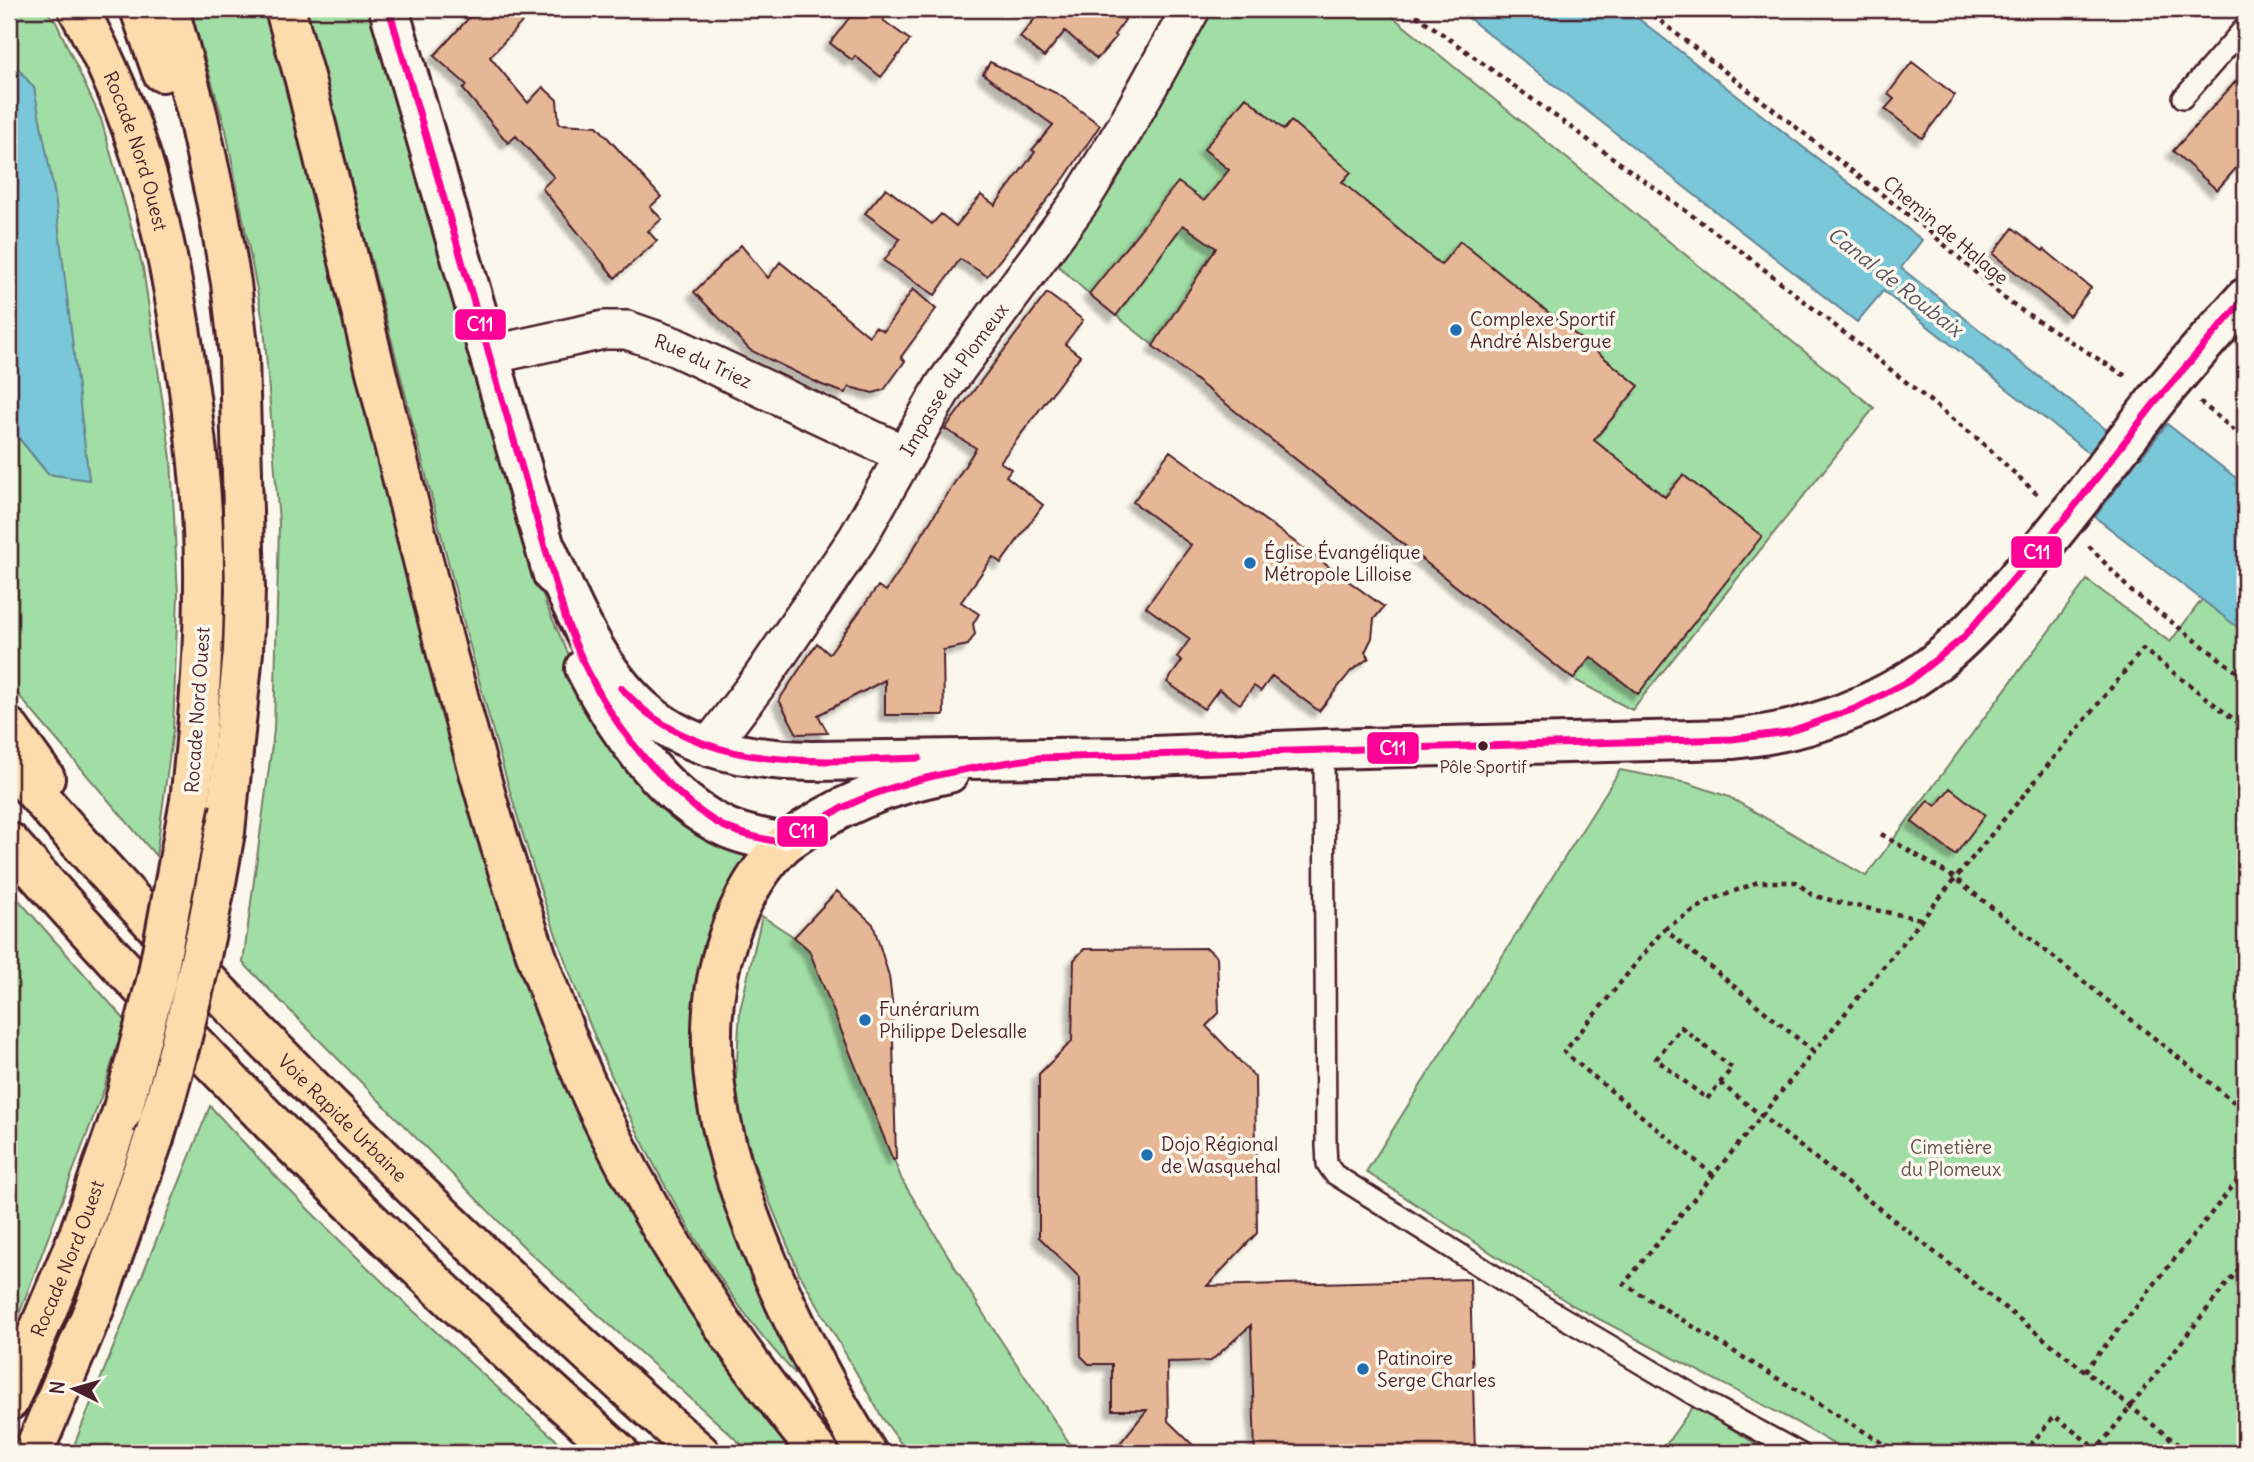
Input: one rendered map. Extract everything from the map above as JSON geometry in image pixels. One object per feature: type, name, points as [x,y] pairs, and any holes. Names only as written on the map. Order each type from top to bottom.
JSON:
[{"type":"highway","name":"Rocade Nord Ouest","points":[[9,1401],[79,1234],[122,1112],[157,978],[190,801],[201,692],[204,582],[200,486],[191,399],[178,315],[156,203],[102,53],[78,9]]},
{"type":"highway","points":[[140,9],[164,78],[188,166],[213,276],[241,425]]},
{"type":"highway","points":[[169,9],[198,117],[226,255],[236,321],[241,425]]},
{"type":"highway","points":[[285,9],[472,751],[526,929],[583,1076],[607,1129],[645,1199],[708,1304],[751,1367],[819,1453]]},
{"type":"highway","name":"Rocade Nord Ouest","points":[[33,1453],[96,1304],[154,1138],[188,1019],[210,919],[225,832],[240,677],[245,589],[241,425]]},
{"type":"highway","points":[[9,728],[146,915]]},
{"type":"highway","name":"Voie Rapide Urbaine","points":[[9,762],[146,915],[286,1062],[530,1298],[700,1453]]},
{"type":"highway","points":[[9,842],[127,973],[333,1185],[454,1303],[620,1453]]},
{"type":"highway","points":[[785,843],[772,855],[751,886],[733,922],[723,952],[715,985],[712,1015],[715,1097],[729,1163],[779,1289],[817,1369],[867,1453]]},
{"type":"street","points":[[389,9],[548,552],[559,600],[579,655],[612,719],[634,748],[655,772],[697,810],[726,827],[785,843],[827,815],[869,794],[933,776],[1037,758]]},
{"type":"street","name":"Impasse du Plomeux","points":[[710,746],[761,679],[857,539],[958,365],[1081,200],[1124,130],[1191,9]]},
{"type":"street","points":[[548,552],[589,642],[623,691],[663,726],[710,746],[743,755],[781,760],[1037,758],[1732,739],[1788,732],[1813,725],[1882,696],[1936,662],[1976,624],[2071,512],[2165,391],[2245,298]]},
{"type":"street","name":"Rue du Triez","points":[[490,355],[604,330],[627,330],[673,346],[905,455]]},
{"type":"lane","points":[[2183,98],[2245,27]]},
{"type":"lane","points":[[1324,749],[1327,1164],[1334,1174],[1525,1295],[1704,1401],[1800,1453]]},
{"type":"path","points":[[1408,9],[1741,251],[2071,512],[2131,591],[2245,678]]},
{"type":"path","name":"Chemin de Halage","points":[[1645,9],[1930,232],[2010,303],[2122,374],[2165,391]]},
{"type":"path","points":[[2165,391],[2217,414],[2245,439]]},
{"type":"path","points":[[1899,1453],[1624,1284],[2143,649],[2245,728]]},
{"type":"path","points":[[1881,834],[1955,878],[2245,1111]]},
{"type":"path","points":[[1713,1175],[1564,1052],[1664,929],[1709,901],[1758,882],[1796,882],[1812,895],[1922,919]]},
{"type":"path","points":[[1664,929],[1813,1052]]},
{"type":"path","points":[[1681,1027],[1732,1068],[1720,1083],[1707,1099],[1656,1059],[1681,1027]]},
{"type":"path","points":[[1720,1083],[2189,1453]]},
{"type":"path","points":[[2085,1371],[2245,1171]]},
{"type":"path","points":[[2024,1453],[2054,1416],[2095,1451],[2245,1261]]},
{"type":"green space","points":[[9,9],[45,9],[56,22],[101,119],[143,268],[171,458],[178,595],[173,730],[156,856],[9,682],[9,426],[48,474],[89,479],[34,88],[9,58]]},
{"type":"green space","points":[[190,9],[267,9],[512,917],[805,1453],[751,1453],[528,1251],[243,963],[274,730],[279,523],[264,326],[226,130]]},
{"type":"green space","points":[[307,9],[370,9],[546,605],[587,695],[750,850],[737,877],[699,1036],[818,1397],[794,1373],[751,1321],[712,1266],[677,1208],[623,1101],[588,1021],[558,941],[530,859],[482,693]]},
{"type":"green space","name":"Complexe Sportif André Alsbergue","points":[[1209,9],[1383,9],[1874,408],[1632,710],[1573,679],[1089,294],[1053,261],[1136,150]]},
{"type":"green space","name":"Cimetière du Plomeux","points":[[2219,577],[2245,598],[2245,1453],[1849,1453],[1792,1420],[1572,1305],[1366,1172],[1620,770],[1688,783],[1729,797],[1866,876],[2087,580],[2170,642]]},
{"type":"green space","points":[[9,889],[125,1020],[104,1089],[9,1341]]},
{"type":"green space","points":[[762,916],[811,951],[902,1180],[986,1318],[1076,1453],[908,1453],[883,1419],[799,1273],[754,1164],[735,1094],[740,1010]]},
{"type":"green space","points":[[210,1106],[340,1241],[571,1453],[71,1453]]},
{"type":"green space","points":[[1694,1405],[1770,1453],[1660,1453]]},
{"type":"water","name":"Canal de Roubaix","points":[[1457,9],[1626,9],[1922,240],[1901,268],[2141,457],[2167,424],[2245,485],[2245,633],[2095,517],[2123,480],[1883,291],[1857,322]]},
{"type":"water","points":[[9,58],[34,88],[55,196],[89,480],[48,474],[9,426]]},
{"type":"building","points":[[477,9],[509,9],[524,20],[490,57],[528,103],[543,87],[557,100],[559,124],[597,126],[661,197],[650,207],[662,219],[648,231],[657,241],[615,278],[542,188],[554,177],[516,136],[508,143],[463,89],[467,85],[434,56]]},
{"type":"building","points":[[856,9],[883,9],[884,21],[910,40],[881,77],[855,56],[852,60],[830,43]]},
{"type":"building","points":[[1038,9],[1110,9],[1125,20],[1114,35],[1116,37],[1097,59],[1065,31],[1044,57],[1020,37],[1041,11]]},
{"type":"building","points":[[990,62],[1058,94],[1100,125],[1066,176],[987,276],[960,259],[935,295],[884,261],[900,239],[865,213],[886,188],[932,224],[941,214],[956,226],[981,195],[995,205],[1035,152],[1032,150],[1053,125],[983,74]]},
{"type":"building","points":[[1912,62],[1955,95],[1922,138],[1885,109],[1894,99],[1888,94]]},
{"type":"building","points":[[2245,71],[2245,158],[2217,190],[2173,151]]},
{"type":"building","points":[[1246,97],[1284,130],[1291,121],[1351,172],[1342,182],[1441,265],[1460,241],[1639,386],[1594,440],[1665,497],[1683,475],[1762,536],[1638,694],[1591,657],[1573,679],[1153,346],[1216,248],[1183,225],[1116,316],[1089,294],[1178,182],[1204,201],[1229,170],[1204,149]]},
{"type":"building","points":[[2013,228],[2043,251],[2044,249],[2091,288],[2069,316],[1993,254]]},
{"type":"building","points":[[741,245],[768,278],[780,262],[869,336],[875,327],[884,331],[913,289],[936,309],[901,357],[905,361],[884,390],[873,393],[849,387],[845,393],[822,385],[750,350],[694,292]]},
{"type":"building","points":[[1047,293],[1083,320],[1065,344],[1080,356],[1000,462],[1011,469],[1006,476],[1043,505],[1001,563],[993,557],[961,602],[979,614],[973,624],[975,634],[968,645],[943,650],[944,715],[885,715],[885,680],[818,715],[828,733],[797,734],[779,700],[817,643],[829,654],[878,586],[886,591],[904,564],[976,448],[945,429]]},
{"type":"building","name":"Église Évangélique Métropole Lilloise","points":[[1170,451],[1384,607],[1374,619],[1372,638],[1365,652],[1369,658],[1351,671],[1319,711],[1272,676],[1261,691],[1254,686],[1240,704],[1219,689],[1204,709],[1167,682],[1182,661],[1177,657],[1190,639],[1146,607],[1191,545],[1133,502]]},
{"type":"building","points":[[1950,788],[1985,815],[1955,855],[1912,822],[1928,800],[1936,806]]},
{"type":"building","points":[[837,891],[873,924],[889,976],[896,1159],[893,1160],[809,950],[794,937]]},
{"type":"building","name":"Dojo Régional de Wasquehal","points":[[1207,948],[1217,957],[1219,1013],[1206,1026],[1255,1077],[1257,1233],[1207,1286],[1470,1279],[1475,1453],[1255,1453],[1251,1325],[1211,1361],[1167,1362],[1168,1421],[1201,1453],[1112,1453],[1147,1410],[1112,1410],[1112,1364],[1089,1364],[1081,1356],[1080,1278],[1039,1237],[1039,1074],[1072,1041],[1074,960],[1084,949]]},
{"type":"transit line","name":"C11","points":[[389,9],[566,620],[585,665],[608,708],[635,747],[687,801],[723,826],[785,843],[844,807],[874,794],[936,775],[1037,758],[1732,739],[1788,732],[1857,708],[1909,681],[1963,638],[2064,520],[2157,400],[2245,298]]},
{"type":"transit line","name":"C11","points":[[621,688],[649,714],[683,735],[748,755],[816,761],[919,758]]},
{"type":"place","name":"Complexe Sportif André Alsbergue","points":[[1456,330]]},
{"type":"place","name":"Église Évangélique Métropole Lilloise","points":[[1250,563]]},
{"type":"place","name":"Pôle Sportif","points":[[1483,746]]},
{"type":"place","name":"Funérarium Philippe Delesalle","points":[[865,1020]]},
{"type":"place","name":"Dojo Régional de Wasquehal","points":[[1147,1155]]},
{"type":"place","name":"Patinoire Serge Charles","points":[[1363,1369]]}]
